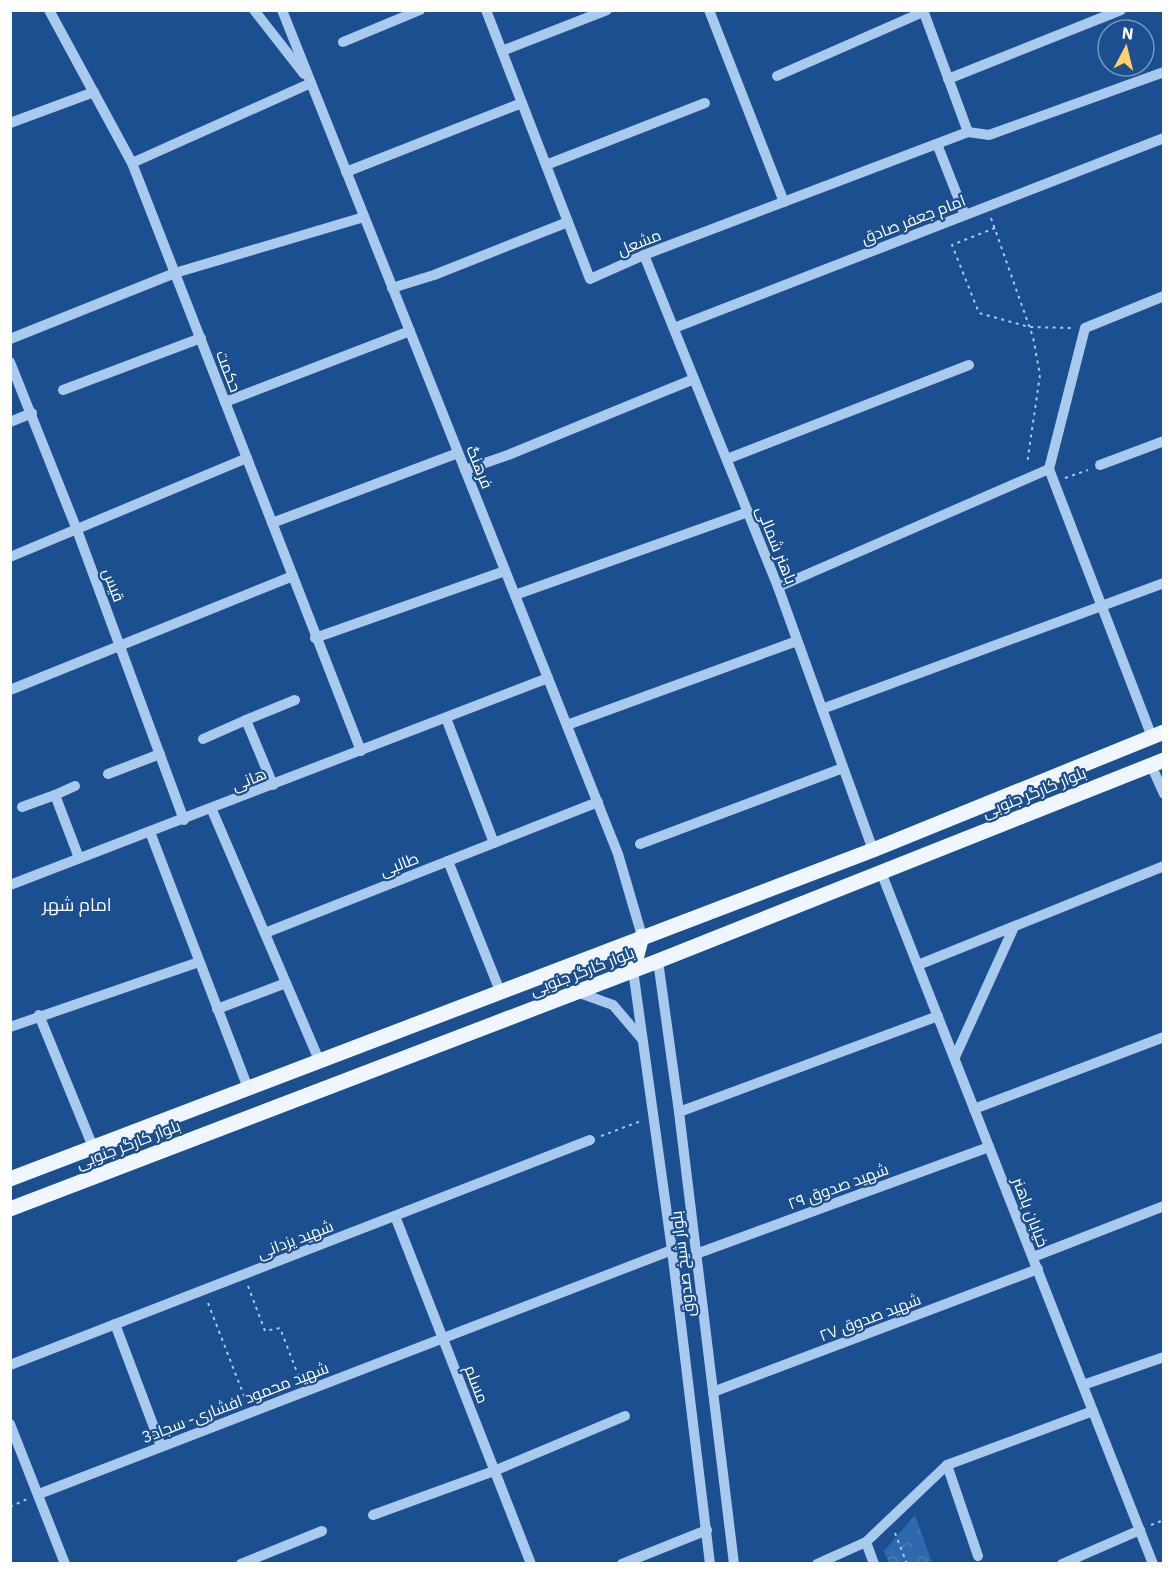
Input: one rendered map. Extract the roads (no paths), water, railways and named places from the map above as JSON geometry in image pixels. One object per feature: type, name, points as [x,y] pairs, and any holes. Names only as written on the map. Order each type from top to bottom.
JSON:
[{"type":"main road","name":"بلوار کارگر جنوبی","points":[[10,1179],[642,936],[873,850],[1158,734]]},
{"type":"main road","name":"بلوار کارگر جنوبی","points":[[10,1209],[658,961],[1157,763]]},
{"type":"main road","points":[[909,835],[905,848],[906,855],[914,859]]},
{"type":"main road","points":[[873,850],[881,872]]},
{"type":"main road","points":[[642,936],[658,961]]},
{"type":"main road","points":[[633,970],[642,936]]},
{"type":"street","name":"حکمت","points":[[50,10],[132,163],[315,638],[361,751]]},
{"type":"street","points":[[132,163],[311,83],[254,10]]},
{"type":"street","name":"فرهنگ","points":[[282,10],[598,802],[618,854],[642,936]]},
{"type":"street","points":[[344,42],[420,10]]},
{"type":"street","name":"مشعل","points":[[486,10],[590,279],[644,255],[968,132]]},
{"type":"street","points":[[502,51],[607,10]]},
{"type":"street","points":[[709,10],[784,202]]},
{"type":"street","points":[[948,79],[1121,10]]},
{"type":"street","points":[[777,76],[923,11],[968,132],[989,135],[1164,72]]},
{"type":"street","points":[[10,123],[94,92]]},
{"type":"street","points":[[346,172],[522,103]]},
{"type":"street","points":[[546,165],[705,103]]},
{"type":"street","name":"امام جعفر صادق","points":[[674,328],[1164,138]]},
{"type":"street","points":[[937,144],[965,215]]},
{"type":"street","points":[[10,339],[175,273],[311,235],[364,217]]},
{"type":"street","points":[[393,288],[434,275],[568,222]]},
{"type":"street","name":"باهنر شمالی","points":[[644,255],[778,586],[873,850]]},
{"type":"street","points":[[1158,734],[1101,606],[1049,469],[1085,328],[1164,296]]},
{"type":"street","points":[[225,402],[410,331]]},
{"type":"street","points":[[63,390],[201,338]]},
{"type":"street","name":"قیس","points":[[10,362],[77,530],[184,820]]},
{"type":"street","points":[[727,459],[969,365]]},
{"type":"street","points":[[465,470],[508,455],[694,379]]},
{"type":"street","points":[[10,422],[32,413]]},
{"type":"street","points":[[1100,465],[1164,441]]},
{"type":"street","points":[[272,523],[458,453]]},
{"type":"street","points":[[10,557],[247,458]]},
{"type":"street","points":[[778,586],[1049,469]]},
{"type":"street","points":[[515,595],[748,512]]},
{"type":"street","points":[[315,638],[505,571]]},
{"type":"street","points":[[10,690],[293,576]]},
{"type":"street","points":[[822,709],[1164,583]]},
{"type":"street","points":[[567,725],[797,641]]},
{"type":"street","name":"هانی","points":[[11,884],[212,810],[548,678]]},
{"type":"street","points":[[203,739],[295,700]]},
{"type":"street","points":[[446,718],[494,843]]},
{"type":"street","points":[[246,720],[273,785]]},
{"type":"street","points":[[108,774],[160,754]]},
{"type":"street","points":[[1157,763],[1164,794]]},
{"type":"street","points":[[640,844],[843,768]]},
{"type":"street","points":[[22,807],[75,786]]},
{"type":"street","points":[[55,795],[79,858]]},
{"type":"street","name":"طالبی","points":[[265,933],[598,802]]},
{"type":"street","points":[[212,810],[319,1060]]},
{"type":"street","points":[[150,832],[248,1088]]},
{"type":"street","points":[[448,861],[500,991]]},
{"type":"street","points":[[918,965],[1164,866]]},
{"type":"street","name":"خیابان باهنر","points":[[881,872],[1153,1563]]},
{"type":"street","points":[[955,1057],[1014,927]]},
{"type":"street","name":"بلوار شیخ صدوق","points":[[658,961],[679,1112],[734,1563]]},
{"type":"street","points":[[10,1027],[39,1015],[199,962]]},
{"type":"street","name":"بلوار شیخ صدوق","points":[[633,970],[655,1116],[710,1563]]},
{"type":"street","points":[[217,1009],[286,983]]},
{"type":"street","points":[[577,992],[613,1005],[644,1041]]},
{"type":"street","points":[[39,1015],[93,1148]]},
{"type":"street","points":[[679,1112],[938,1016]]},
{"type":"street","points":[[974,1109],[1164,1037]]},
{"type":"street","name":"شهید یزدانی","points":[[10,1365],[590,1140]]},
{"type":"street","name":"شهید صدوق ۲۹","points":[[696,1254],[989,1147]]},
{"type":"street","points":[[1033,1257],[1164,1206]]},
{"type":"street","name":"مسلم","points":[[395,1216],[531,1563]]},
{"type":"street","name":"شهید محمود افشاری- سجاد3","points":[[39,1494],[672,1250]]},
{"type":"street","name":"شهید صدوق ۲۷","points":[[713,1392],[1038,1269]]},
{"type":"street","points":[[115,1324],[161,1446]]},
{"type":"street","points":[[1083,1385],[1164,1357]]},
{"type":"street","points":[[817,1563],[866,1542],[947,1465],[1093,1411]]},
{"type":"street","points":[[373,1515],[494,1471],[625,1416]]},
{"type":"street","points":[[10,1424],[65,1563]]},
{"type":"street","points":[[947,1465],[978,1556]]},
{"type":"street","points":[[621,1563],[707,1530]]},
{"type":"street","points":[[1062,1563],[1140,1530]]},
{"type":"street","points":[[241,1563],[322,1531]]},
{"type":"street","points":[[866,1542],[874,1563]]},
{"type":"district","name":"امام شهر","points":[[77,904]]}]
